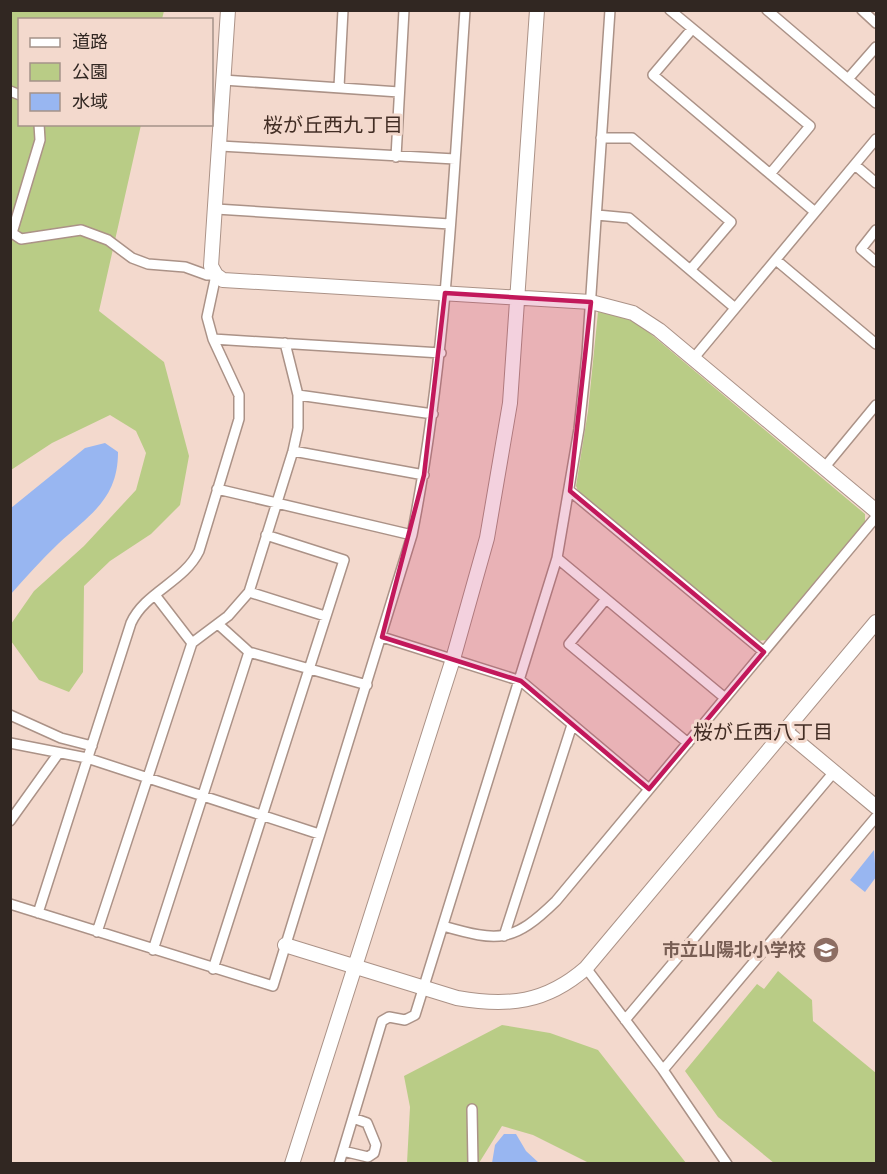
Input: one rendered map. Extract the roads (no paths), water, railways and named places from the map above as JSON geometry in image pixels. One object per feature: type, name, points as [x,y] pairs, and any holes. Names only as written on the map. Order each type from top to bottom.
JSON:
[{"type":"street","points":[[228,10],[211,266],[216,275],[224,280],[591,302],[644,318],[876,511]]},
{"type":"street","points":[[339,87],[344,10]]},
{"type":"street","points":[[396,157],[404,10]]},
{"type":"street","points":[[10,904],[273,986],[412,535],[424,475],[441,353],[465,10]]},
{"type":"street","points":[[291,1164],[453,659],[487,538],[503,451],[519,298],[537,10]]},
{"type":"street","points":[[339,1164],[382,1021],[389,1017],[405,1020],[415,1015],[521,681],[557,558],[579,429],[591,302],[610,10]]},
{"type":"street","points":[[670,10],[810,126],[770,174]]},
{"type":"street","points":[[766,10],[876,103]]},
{"type":"street","points":[[862,10],[876,22]]},
{"type":"street","points":[[692,29],[653,75],[816,212]]},
{"type":"street","points":[[848,80],[876,47]]},
{"type":"street","points":[[223,80],[399,92]]},
{"type":"street","points":[[39,126],[40,140],[12,232],[21,238],[81,230],[108,240],[132,258],[148,264],[185,267],[207,275],[216,275]]},
{"type":"street","points":[[601,138],[632,138],[731,222],[691,269]]},
{"type":"street","points":[[693,359],[876,139]]},
{"type":"street","points":[[220,146],[455,159]]},
{"type":"street","points":[[855,165],[876,183]]},
{"type":"street","points":[[216,209],[450,224]]},
{"type":"street","points":[[597,215],[629,218],[735,308]]},
{"type":"street","points":[[876,230],[861,249],[876,262]]},
{"type":"street","points":[[776,260],[876,344]]},
{"type":"street","points":[[38,914],[131,623],[142,606],[194,560],[239,419],[239,395],[213,339],[207,317],[216,275]]},
{"type":"street","points":[[213,339],[441,353]]},
{"type":"street","points":[[97,932],[192,643],[218,624],[249,592],[298,428],[298,395],[285,343]]},
{"type":"street","points":[[298,395],[433,414]]},
{"type":"street","points":[[824,468],[876,405]]},
{"type":"street","points":[[293,451],[424,475]]},
{"type":"street","points":[[217,489],[412,535]]},
{"type":"street","points":[[570,491],[764,652]]},
{"type":"street","points":[[443,926],[471,934],[504,936],[530,927],[556,901],[876,517]]},
{"type":"street","points":[[213,969],[344,560],[266,535]]},
{"type":"street","points":[[557,558],[725,698]]},
{"type":"street","points":[[249,592],[325,616]]},
{"type":"street","points":[[155,595],[192,643]]},
{"type":"street","points":[[606,599],[569,644],[688,743]]},
{"type":"street","points":[[285,945],[457,998],[507,1004],[533,999],[574,979],[586,968],[876,622]]},
{"type":"street","points":[[218,624],[249,652],[367,685]]},
{"type":"street","points":[[382,636],[521,681],[649,789]]},
{"type":"street","points":[[153,950],[249,652]]},
{"type":"street","points":[[10,715],[61,738],[92,746]]},
{"type":"street","points":[[504,936],[572,725]]},
{"type":"street","points":[[785,731],[876,807]]},
{"type":"street","points":[[10,743],[87,758],[320,834]]},
{"type":"street","points":[[10,821],[58,754]]},
{"type":"street","points":[[625,1020],[834,772]]},
{"type":"street","points":[[663,1070],[876,817]]},
{"type":"street","points":[[586,968],[663,1070],[727,1164]]},
{"type":"street","points":[[472,1109],[473,1164]]},
{"type":"street","points":[[343,1151],[368,1157],[374,1153],[376,1145],[367,1123],[353,1118]]},
{"type":"water","points":[[105,443],[118,452],[117,469],[107,495],[91,515],[52,550],[11,594],[11,508],[85,448]]},
{"type":"water","points":[[874,850],[876,877],[865,892],[850,880]]},
{"type":"water","points":[[504,1134],[516,1134],[526,1151],[539,1163],[492,1163],[495,1145]]},
{"type":"place","name":"市立山陽北小学校","points":[[826,950]]},
{"type":"district","name":"桜が丘西九丁目","points":[[333,125]]},
{"type":"district","name":"桜が丘西八丁目","points":[[763,732]]}]
